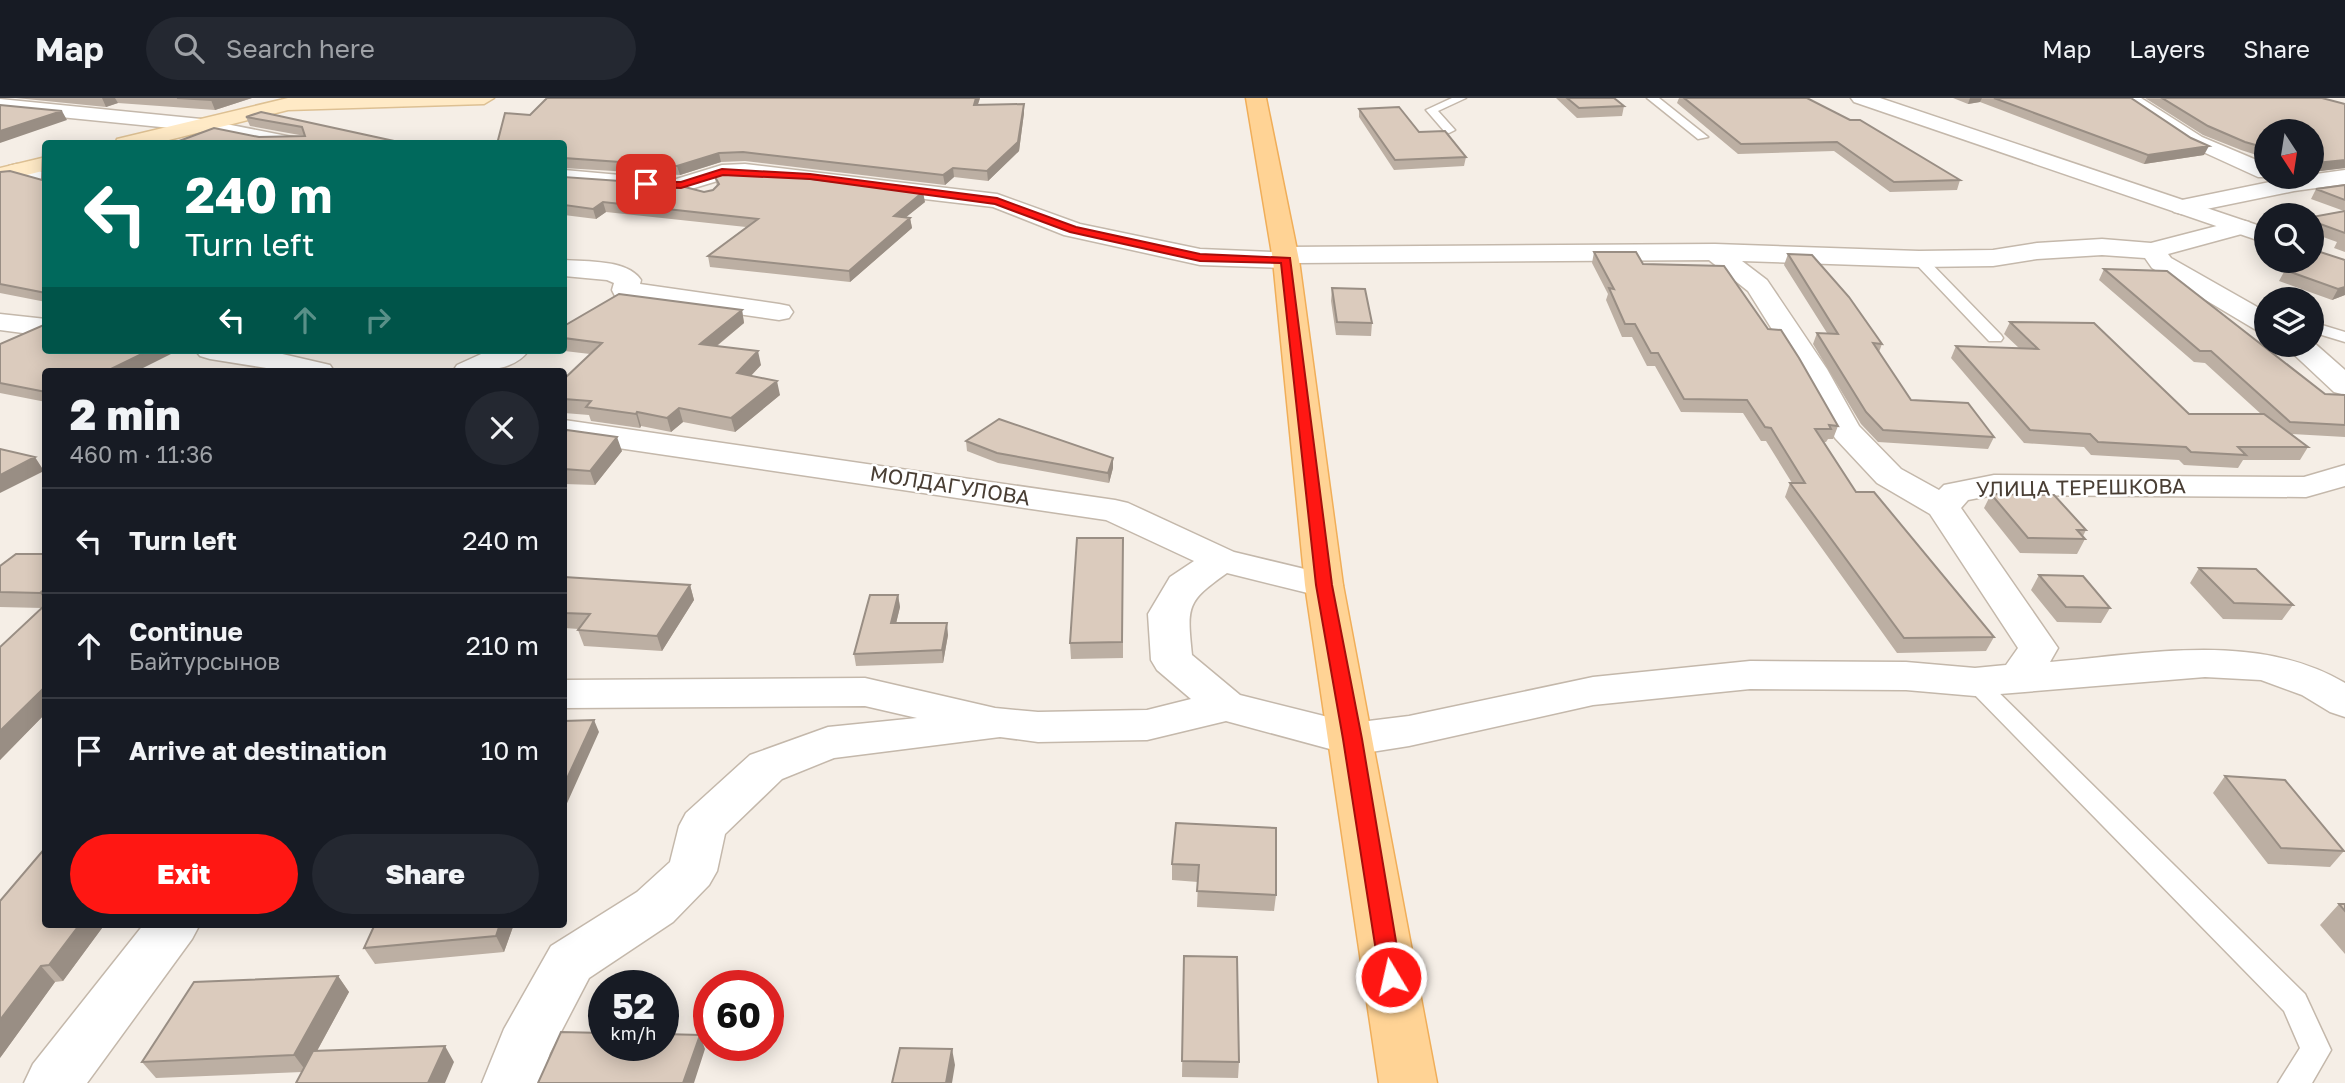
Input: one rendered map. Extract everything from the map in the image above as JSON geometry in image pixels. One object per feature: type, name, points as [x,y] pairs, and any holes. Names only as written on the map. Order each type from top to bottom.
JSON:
[{"type":"main road","points":[[141,140],[312,98]]},
{"type":"main road","points":[[289,104],[484,98]]},
{"type":"main road","points":[[1256,98],[1286,257],[1324,585],[1408,1083]]},
{"type":"main road","points":[[8,173],[42,164]]},
{"type":"street","points":[[1861,98],[2254,232]]},
{"type":"street","points":[[2128,98],[2195,142],[2254,167]]},
{"type":"street","points":[[0,105],[201,125],[277,140]]},
{"type":"street","points":[[8,173],[42,180]]},
{"type":"street","points":[[567,177],[675,176],[725,183],[810,177],[997,201],[1073,230],[1200,257],[1715,252],[1919,259],[1993,258],[2037,251],[2102,247],[2154,251],[2170,244],[2240,227]]},
{"type":"street","points":[[2324,178],[2345,177]]},
{"type":"street","points":[[2182,207],[2254,189]]},
{"type":"street","points":[[2154,251],[2161,263],[2254,316]]},
{"type":"street","points":[[1715,252],[1758,286],[1812,369],[1846,431],[1889,476],[1943,507]]},
{"type":"street","points":[[567,268],[613,273],[628,280],[614,298],[779,312]]},
{"type":"street","points":[[0,322],[42,327]]},
{"type":"street","points":[[270,354],[300,356],[315,368]]},
{"type":"street","points":[[475,368],[505,354]]},
{"type":"street","points":[[2312,357],[2345,386]]},
{"type":"street","name":"МОЛДАГУЛОВА","points":[[567,430],[1115,511],[1221,560],[1324,585]]},
{"type":"street","name":"УЛИЦА ТЕРЕШКОВА","points":[[2021,677],[2038,648],[1943,507],[1956,492],[1994,485],[2306,487],[2345,474]]},
{"type":"street","points":[[1221,560],[1184,585],[1168,614],[1172,660],[1226,706],[1352,739],[1409,731],[1593,691],[1750,675],[1906,676],[1975,682],[2205,663],[2265,667],[2317,685],[2345,702]]},
{"type":"street","points":[[567,694],[865,692],[1000,722],[1038,727],[1147,725],[1226,706]]},
{"type":"street","points":[[511,1083],[524,1047],[570,962],[655,907],[691,871],[703,826],[766,766],[828,743],[1000,722]]},
{"type":"street","points":[[53,1083],[171,928]]},
{"type":"lane","points":[[1448,130],[1431,110],[1461,98]]},
{"type":"lane","points":[[1651,98],[1702,137]]},
{"type":"lane","points":[[1919,259],[1996,338]]},
{"type":"lane","points":[[2237,305],[2254,310]]},
{"type":"lane","points":[[2324,331],[2345,337]]},
{"type":"lane","points":[[1975,682],[2295,1003],[2316,1050],[2294,1083]]},
{"type":"building","points":[[177,98],[218,98],[211,100]]},
{"type":"building","points":[[547,98],[976,98],[974,105],[1024,104],[1018,142],[987,171],[953,168],[943,175],[743,152],[719,153],[677,166],[567,158],[567,140],[498,140],[505,113],[530,115]]},
{"type":"building","points":[[1567,98],[1614,98],[1624,106],[1579,108]]},
{"type":"building","points":[[1684,98],[1807,98],[1850,120],[1860,120],[1960,180],[1894,182],[1837,142],[1741,144]]},
{"type":"building","points":[[1994,98],[2131,98],[2191,138],[2209,146],[2148,155]]},
{"type":"building","points":[[2162,98],[2322,98],[2345,104],[2345,160],[2324,162],[2324,119],[2254,119],[2254,145],[2208,126]]},
{"type":"building","points":[[0,105],[62,111],[0,131]]},
{"type":"building","points":[[1399,107],[1419,132],[1445,131],[1466,157],[1395,160],[1359,109]]},
{"type":"building","points":[[261,112],[390,140],[182,140],[214,128],[259,137],[305,136],[302,127],[246,117]]},
{"type":"building","points":[[10,171],[42,180],[42,292],[0,284],[0,172]]},
{"type":"building","points":[[743,171],[923,192],[894,216],[910,218],[849,271],[708,256],[758,219],[603,202],[593,209],[567,205],[567,177],[677,185],[704,192],[713,190],[719,184],[714,175]]},
{"type":"building","points":[[2345,185],[2345,200],[2316,189]]},
{"type":"building","points":[[2345,211],[2345,233],[2324,225],[2324,215]]},
{"type":"building","points":[[1594,252],[1636,252],[1643,264],[1724,266],[1768,329],[1781,330],[1799,358],[1838,426],[1829,425],[1831,429],[1815,429],[1856,492],[1874,492],[1994,637],[1904,638],[1790,483],[1805,483],[1771,428],[1765,427],[1747,400],[1684,399],[1658,353],[1651,353],[1635,324],[1625,324],[1609,288],[1614,289]]},
{"type":"building","points":[[2324,253],[2345,260],[2345,287],[2338,289],[2293,273],[2324,273]]},
{"type":"building","points":[[1788,254],[1812,255],[1849,297],[1882,344],[1873,343],[1911,400],[1968,403],[1994,437],[1883,430],[1866,412],[1817,333],[1838,334]]},
{"type":"building","points":[[2104,269],[2167,271],[2254,339],[2254,357],[2277,357],[2325,394],[2345,395],[2345,425],[2290,422],[2211,351],[2200,351]]},
{"type":"building","points":[[1332,288],[1365,289],[1372,323],[1337,322]]},
{"type":"building","points":[[619,294],[742,310],[700,344],[758,351],[737,373],[777,381],[731,418],[679,408],[667,418],[586,407],[591,401],[567,399],[567,376],[602,343],[567,338],[567,324]]},
{"type":"building","points":[[2010,322],[2094,323],[2189,414],[2264,414],[2308,447],[2238,447],[2246,455],[2191,452],[2186,447],[2098,442],[2090,434],[2030,430],[1956,346],[2038,349]]},
{"type":"building","points":[[42,326],[42,354],[142,354],[113,368],[42,368],[42,391],[0,383],[0,344]]},
{"type":"building","points":[[999,419],[1113,458],[1108,473],[997,453],[966,441]]},
{"type":"building","points":[[567,430],[617,437],[590,471],[567,469]]},
{"type":"building","points":[[0,449],[35,457],[0,475]]},
{"type":"building","points":[[1991,494],[2054,495],[2086,530],[2077,530],[2085,539],[2028,538]]},
{"type":"building","points":[[1077,538],[1123,538],[1122,642],[1070,643]]},
{"type":"building","points":[[16,554],[42,554],[42,591],[0,592],[0,566]]},
{"type":"building","points":[[2199,568],[2256,569],[2293,605],[2234,603]]},
{"type":"building","points":[[2039,575],[2083,576],[2110,608],[2066,607]]},
{"type":"building","points":[[567,577],[690,585],[657,636],[578,630],[590,614],[567,613]]},
{"type":"building","points":[[870,595],[898,595],[891,623],[947,623],[942,650],[854,654]]},
{"type":"building","points":[[42,608],[42,690],[0,731],[0,647]]},
{"type":"building","points":[[594,720],[567,778],[567,721]]},
{"type":"building","points":[[2225,776],[2285,780],[2344,851],[2281,848]]},
{"type":"building","points":[[1176,823],[1276,828],[1276,895],[1197,891],[1199,865],[1172,864]]},
{"type":"building","points":[[42,852],[42,928],[77,928],[49,965],[41,966],[0,1020],[0,901]]},
{"type":"building","points":[[373,928],[499,928],[496,936],[364,948]]},
{"type":"building","points":[[1184,956],[1237,957],[1239,1062],[1182,1061]]},
{"type":"building","points":[[338,976],[294,1055],[142,1062],[194,982]]},
{"type":"building","points":[[561,1032],[588,1033],[588,1061],[679,1061],[679,1034],[693,1035],[693,1055],[683,1083],[538,1083]]},
{"type":"building","points":[[445,1046],[428,1083],[296,1083],[313,1051]]},
{"type":"building","points":[[900,1048],[952,1049],[946,1083],[892,1083]]},
{"type":"route","points":[[646,184],[681,185],[722,172],[745,171],[810,177],[997,201],[1073,230],[1200,257],[1286,260],[1324,585],[1391,977]]}]
